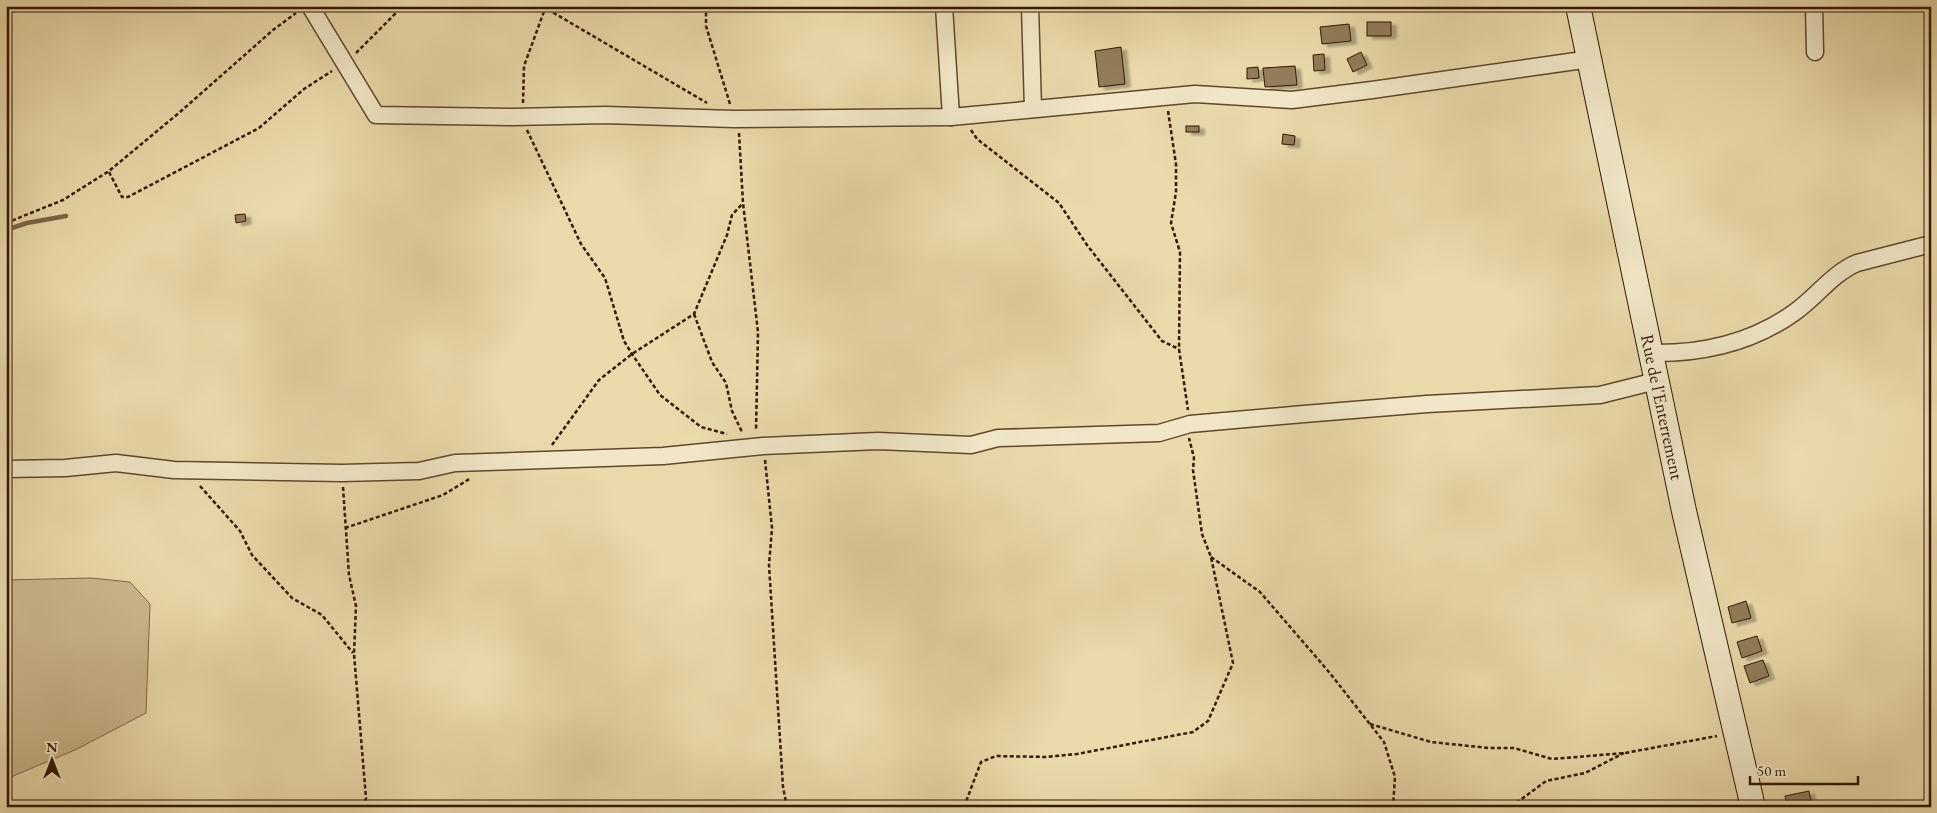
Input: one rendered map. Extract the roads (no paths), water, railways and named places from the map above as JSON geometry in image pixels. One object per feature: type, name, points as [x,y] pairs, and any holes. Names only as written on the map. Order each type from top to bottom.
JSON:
[{"type":"street","points":[[944,6],[956,117]]},
{"type":"street","points":[[1030,6],[1033,109]]},
{"type":"street","name":"Rue de l'Enterrement","points":[[1578,6],[1656,381],[1752,807]]},
{"type":"street","points":[[1814,6],[1815,52]]},
{"type":"street","points":[[305,9],[345,63],[376,115],[522,117],[605,115],[734,119],[956,117],[1195,94],[1292,100],[1590,59]]},
{"type":"street","points":[[1650,353],[1675,354],[1739,341],[1764,330],[1794,313],[1846,268],[1857,263],[1931,244]]},
{"type":"street","points":[[6,469],[64,468],[116,463],[187,470],[342,473],[419,471],[455,463],[663,456],[763,446],[878,441],[971,445],[998,438],[1159,433],[1190,424],[1427,404],[1600,395],[1656,381]]},
{"type":"waterway","points":[[6,230],[27,223],[66,216]]}]
